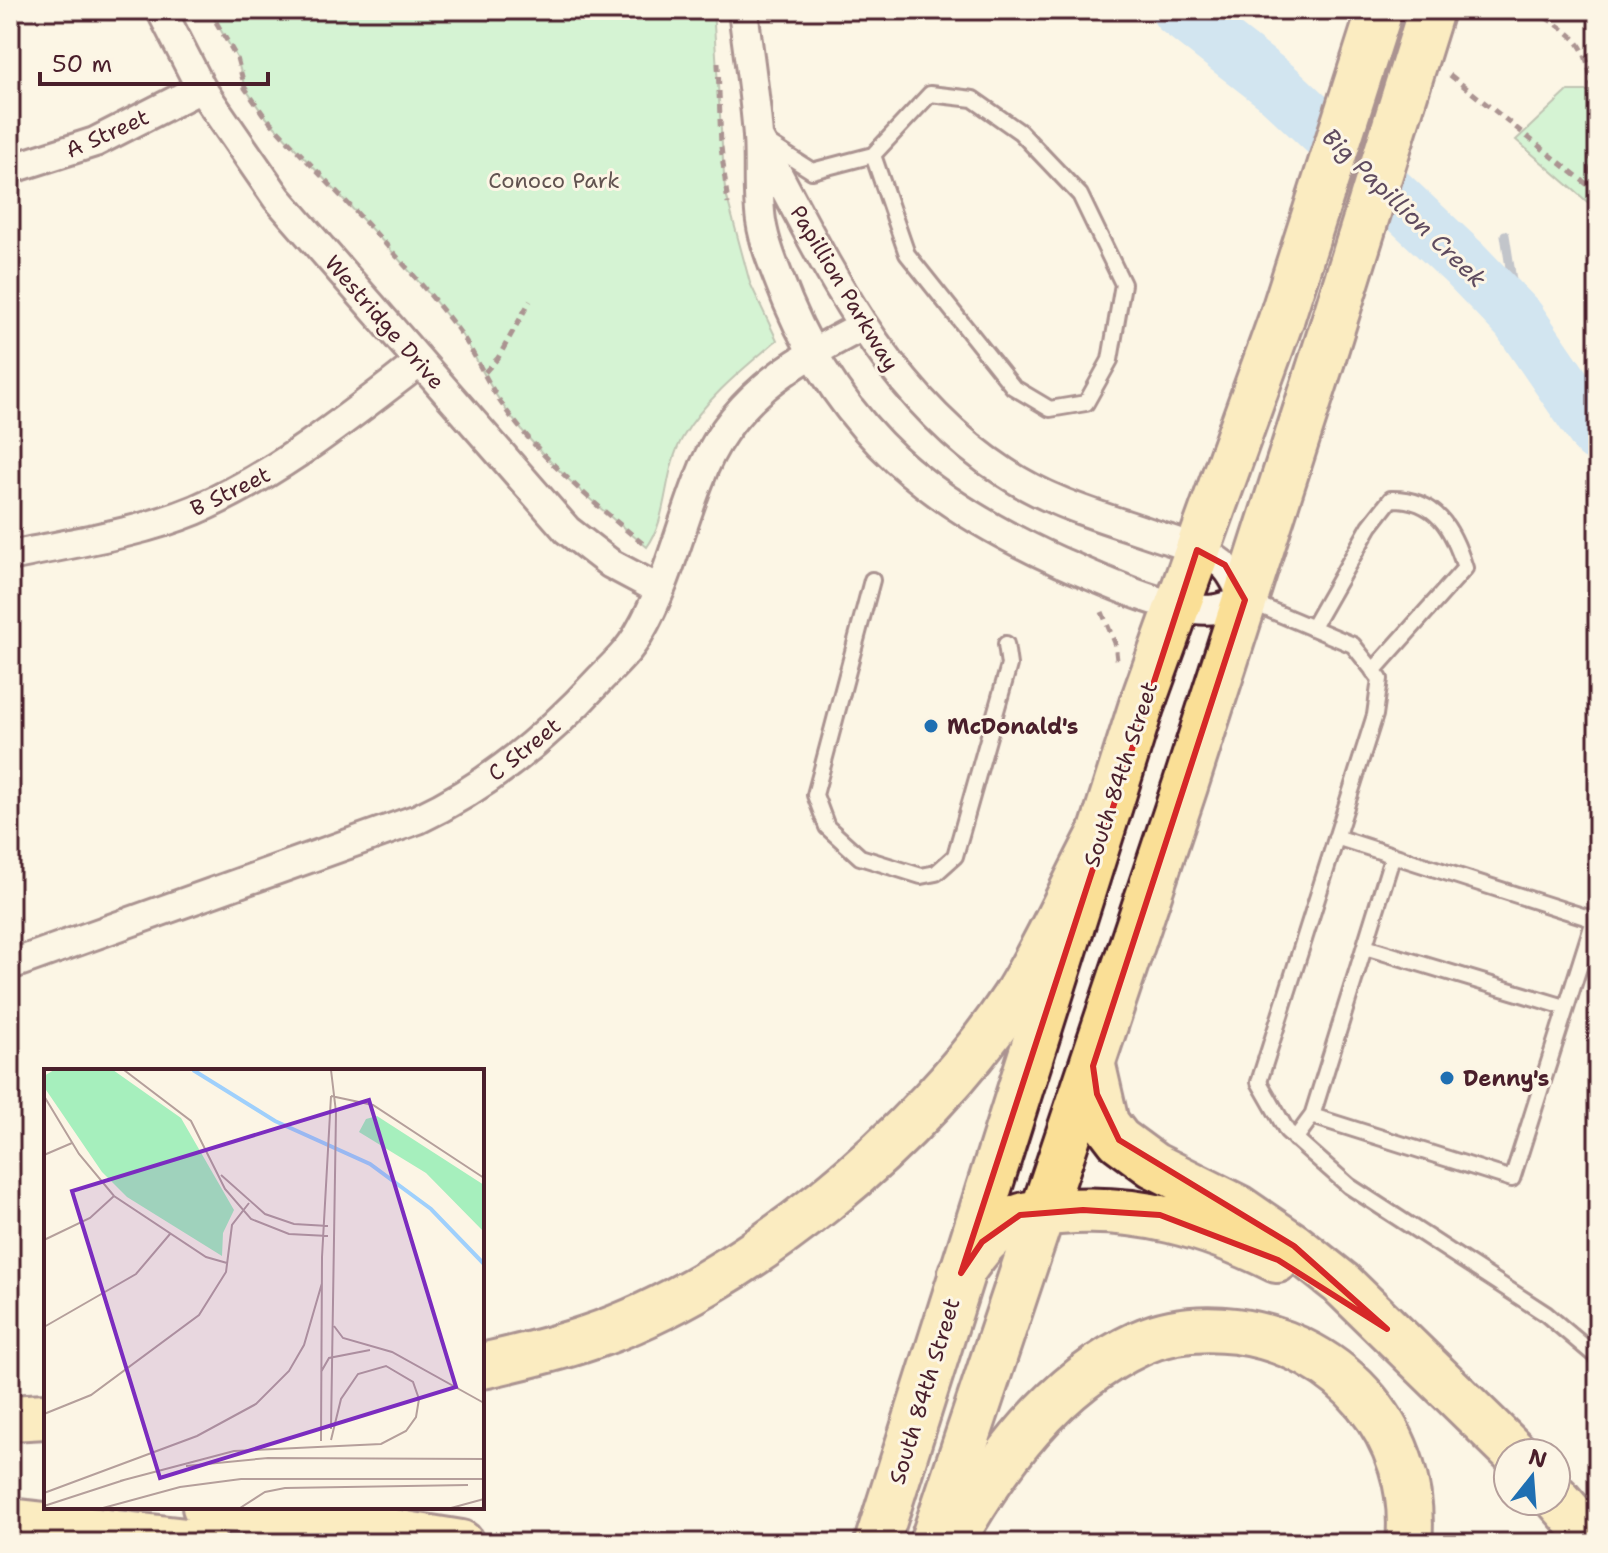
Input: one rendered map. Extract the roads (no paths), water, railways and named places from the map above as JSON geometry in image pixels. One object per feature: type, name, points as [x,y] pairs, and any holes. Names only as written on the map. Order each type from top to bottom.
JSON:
[{"type":"main road","name":"South 84th Street","points":[[877,1543],[1141,707],[1282,317],[1380,10]]},
{"type":"main road","points":[[932,1543],[956,1463],[1093,1066],[1245,600],[1431,10]]},
{"type":"main road","points":[[484,1365],[590,1337],[669,1301],[790,1228],[859,1172],[920,1115],[978,1048],[1015,996],[1099,837]]},
{"type":"main road","points":[[1093,1066],[1106,1123],[1119,1140],[1153,1165],[1237,1207],[1294,1246],[1341,1283],[1498,1437]]},
{"type":"main road","points":[[961,1273],[982,1242],[1020,1215],[1122,1211],[1160,1215],[1206,1228],[1278,1260],[1387,1329]]},
{"type":"main road","points":[[951,1543],[1020,1439],[1073,1385],[1105,1361],[1143,1342],[1179,1330],[1218,1329],[1291,1344],[1329,1365],[1359,1392],[1384,1427],[1402,1464],[1412,1512],[1409,1543]]},
{"type":"main road","points":[[10,1418],[44,1416]]},
{"type":"main road","points":[[10,1502],[44,1501]]},
{"type":"main road","points":[[225,1509],[295,1516],[461,1543]]},
{"type":"main road","points":[[1572,1515],[1596,1543]]},
{"type":"main road","points":[[10,1521],[204,1543]]},
{"type":"street","name":"Westridge Drive","points":[[161,10],[201,88],[277,198],[567,530],[611,564],[660,590]]},
{"type":"street","name":"Papillion Parkway","points":[[743,10],[758,137],[761,222],[777,275],[809,352],[846,407],[889,454],[943,498],[1013,541],[1093,576],[1179,606],[1214,610],[1245,600],[1225,565],[1197,550],[1053,500],[1003,472],[922,403],[887,364],[863,326],[758,137]]},
{"type":"street","name":"A Street","points":[[10,169],[95,142],[201,88]]},
{"type":"street","name":"C Street","points":[[10,965],[445,806],[509,765],[576,705],[639,634],[660,590],[698,480],[722,432],[765,384],[809,352],[863,326]]},
{"type":"street","name":"B Street","points":[[10,556],[116,533],[207,504],[261,478],[315,443],[420,362]]},
{"type":"lane","points":[[758,137],[812,171],[873,155],[930,94],[973,99],[1020,132],[1080,195],[1123,284],[1110,360],[1086,403],[1050,409],[1013,387],[907,254],[873,155]]},
{"type":"lane","points":[[1312,628],[1370,526],[1391,499],[1411,499],[1444,519],[1457,542],[1465,568],[1373,671]]},
{"type":"lane","points":[[872,580],[815,795],[827,827],[860,857],[921,876],[936,873],[955,856],[1009,665],[1006,644]]},
{"type":"lane","points":[[1245,600],[1353,645],[1380,679],[1375,715],[1259,1082],[1287,1131],[1349,1186],[1546,1314],[1598,1358]]},
{"type":"lane","points":[[1312,1116],[1512,1179],[1565,1007],[1596,920],[1336,837]]},
{"type":"lane","points":[[1295,1139],[1312,1116],[1393,855]]},
{"type":"lane","points":[[1365,947],[1565,1007]]},
{"type":"waterway","name":"Big Papillion Creek","points":[[1178,10],[1277,87],[1465,264],[1518,319],[1598,436]]},
{"type":"waterway","points":[[1505,235],[1518,319]]},
{"type":"place","name":"McDonald's","points":[[931,726]]},
{"type":"place","name":"Denny's","points":[[1447,1078]]},
{"type":"park label","name":"Conoco Park","points":[[554,180]]}]
